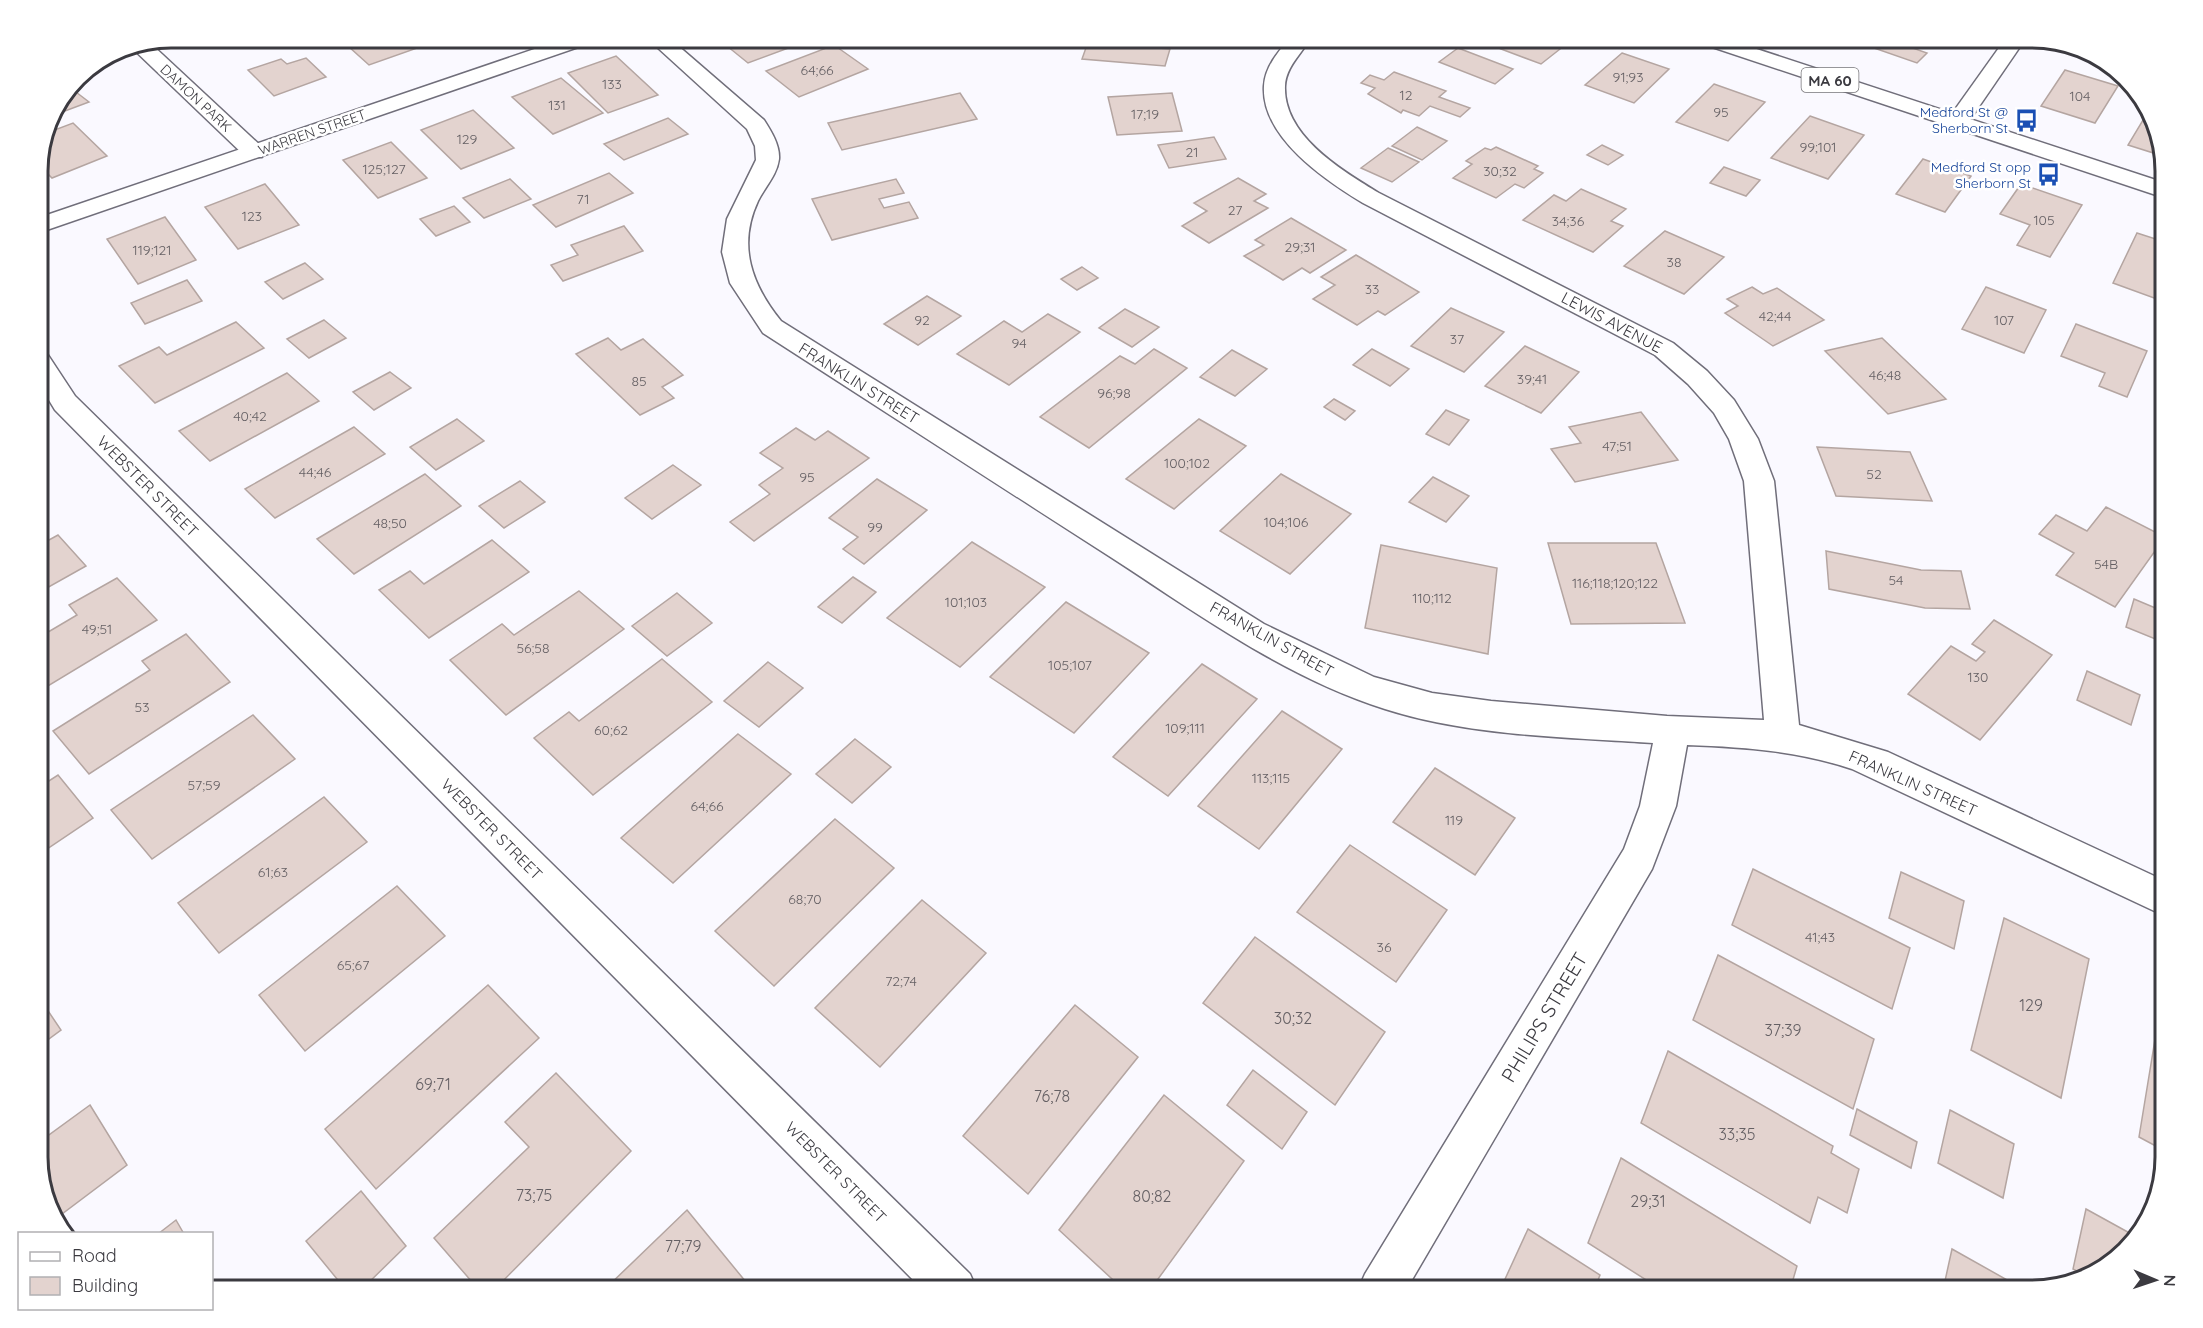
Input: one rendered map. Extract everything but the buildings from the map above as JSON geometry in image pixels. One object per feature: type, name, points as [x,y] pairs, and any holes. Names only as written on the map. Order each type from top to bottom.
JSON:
[{"type":"street","name":"WARREN STREET","points":[[48,223],[557,48]]},
{"type":"street","name":"FRANKLIN STREET","points":[[668,48],[756,125],[765,144],[767,160],[738,220],[734,254],[736,271],[750,300],[772,327],[1253,633],[1305,662],[1390,697],[1431,707],[1673,730],[1783,736],[1829,746],[1876,763],[2155,894]]},
{"type":"street","name":"LEWIS AVENUE","points":[[1292,48],[1282,60],[1276,94],[1281,119],[1310,157],[1342,182],[1371,198],[1664,349],[1700,379],[1726,408],[1747,441],[1759,481],[1783,736]]},
{"type":"street","name":"MA 60","points":[[1734,48],[2155,188]]},
{"type":"street","points":[[1957,122],[2009,48]]},
{"type":"street","name":"DAMON PARK","points":[[146,50],[254,152]]},
{"type":"street","name":"WEBSTER STREET","points":[[48,377],[65,403],[944,1280]]},
{"type":"street","name":"PHILIPS STREET","points":[[1387,1280],[1639,857],[1658,806],[1673,730]]},
{"type":"place","name":"Medford St @ Sherborn St","points":[[2026,120]]},
{"type":"place","name":"Medford St opp Sherborn St","points":[[2049,175]]}]
